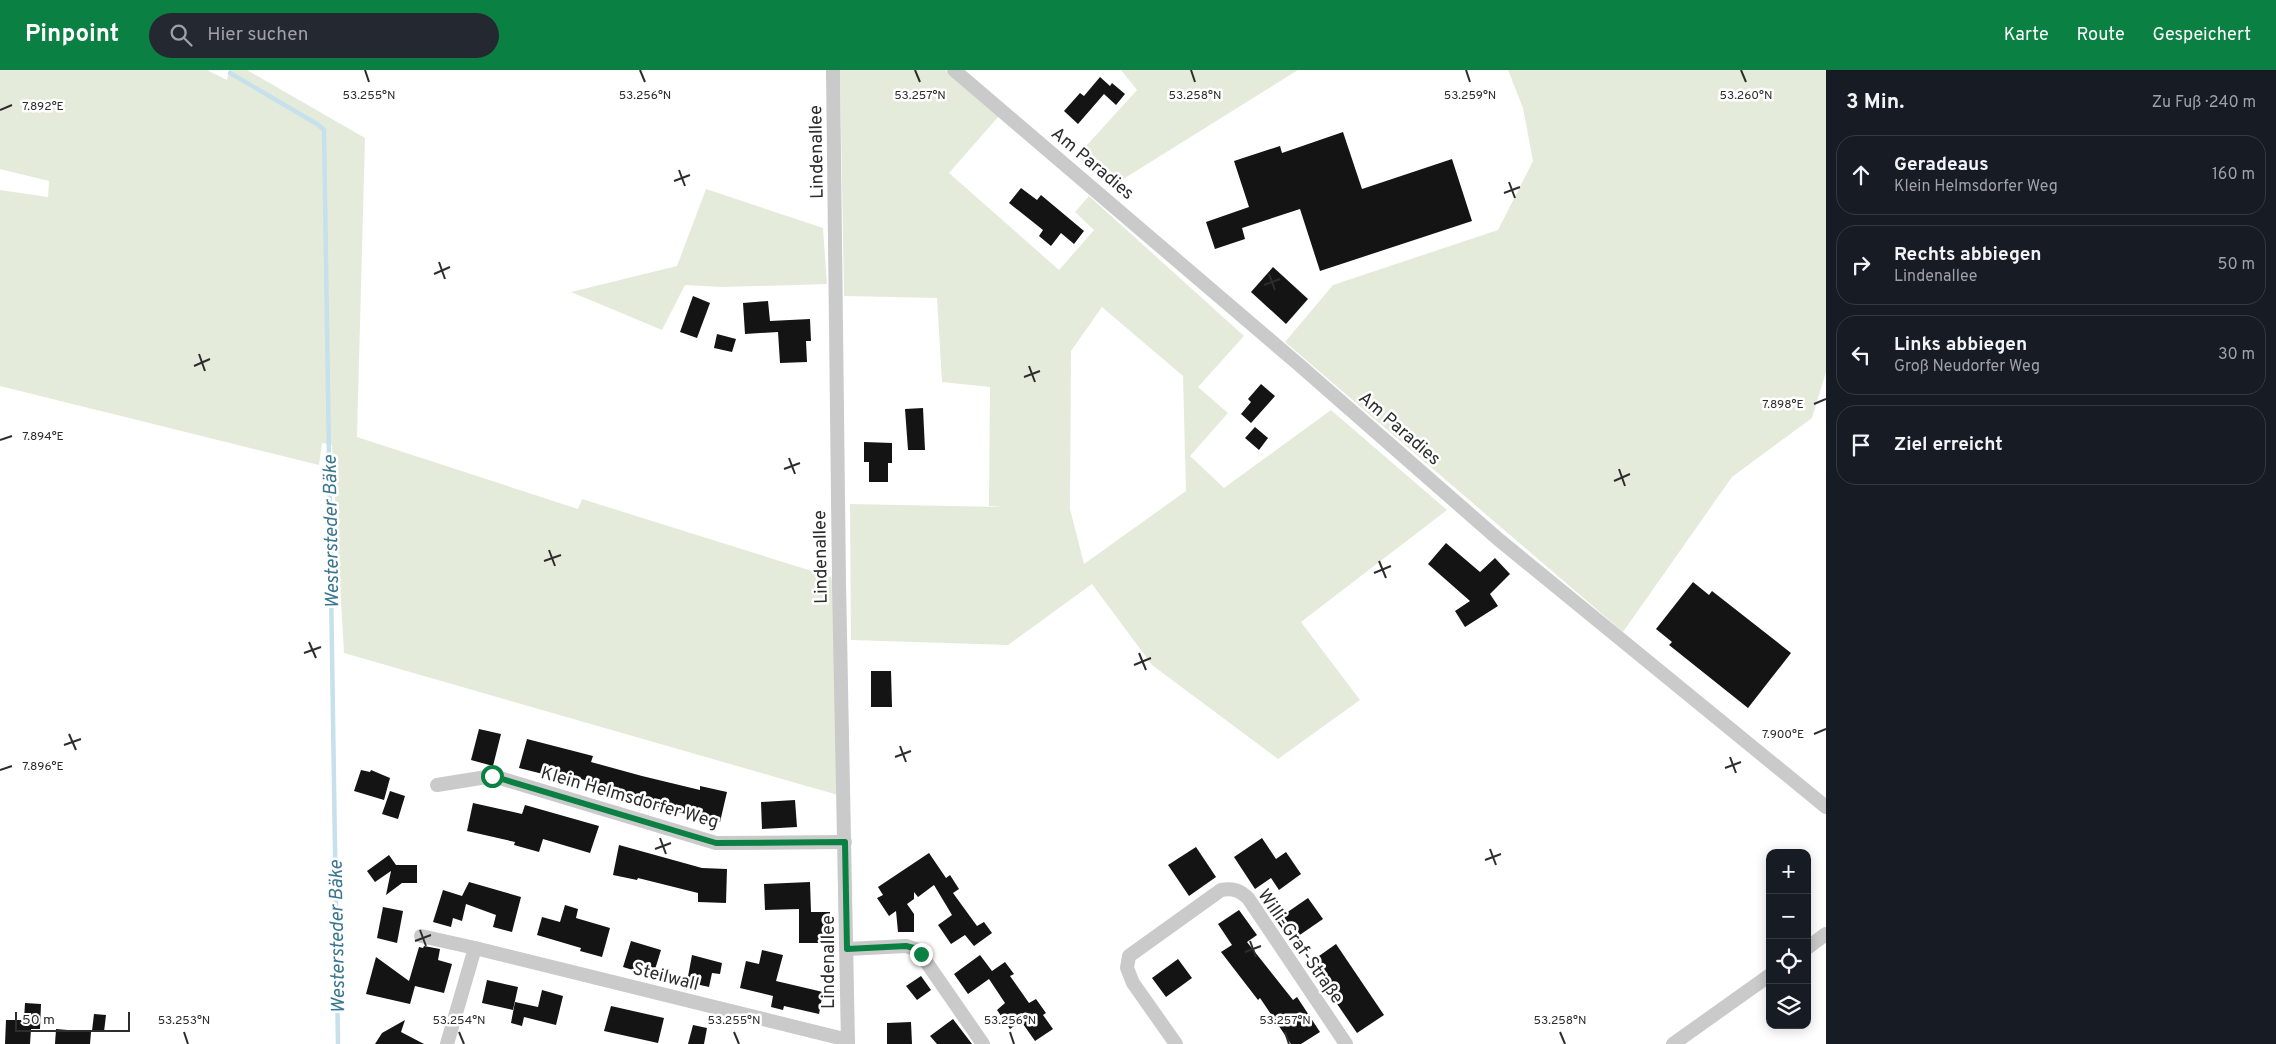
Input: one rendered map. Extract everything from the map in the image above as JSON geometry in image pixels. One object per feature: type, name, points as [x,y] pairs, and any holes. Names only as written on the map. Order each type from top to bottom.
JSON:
[{"type":"street","name":"Lindenallee","points":[[833,70],[839,582],[848,1042]]},
{"type":"street","name":"Am Paradies","points":[[954,70],[1303,368],[1498,539],[1826,807]]},
{"type":"street","name":"Klein Helmsdorfer Weg","points":[[437,785],[492,776],[716,843],[845,842]]},
{"type":"street","name":"Willi-Graf-Straße","points":[[1176,1044],[1133,983],[1127,968],[1129,956],[1214,897],[1221,890],[1230,888],[1239,890],[1248,898],[1346,1044]]},
{"type":"street","points":[[1811,945],[1826,934]]},
{"type":"street","name":"Steilwall","points":[[421,936],[848,1042]]},
{"type":"street","points":[[847,949],[906,946],[918,950],[983,1044]]},
{"type":"street","points":[[447,1044],[475,948]]},
{"type":"street","points":[[1673,1044],[1766,977]]},
{"type":"green space","points":[[0,70],[207,70],[227,80],[229,70],[247,70],[365,138],[357,437],[578,509],[582,499],[831,577],[834,591],[838,795],[344,653],[332,445],[322,443],[319,465],[0,386],[0,190],[48,197],[49,181],[0,169]]},
{"type":"green space","points":[[840,70],[945,70],[999,116],[949,173],[1059,270],[1094,230],[1075,212],[1089,196],[1244,336],[1198,387],[1228,413],[1190,456],[1224,488],[1331,410],[1447,510],[1301,622],[1360,700],[1278,759],[1152,665],[1092,584],[1008,645],[851,640],[850,504],[1002,507],[989,506],[990,387],[942,382],[937,298],[844,296]],"holes":[[[1102,307],[1183,376],[1186,491],[1084,564],[1070,509],[1071,351]]]},
{"type":"green space","points":[[1121,70],[1298,70],[1112,186],[1077,156],[1137,90]]},
{"type":"green space","points":[[1508,70],[1826,70],[1826,372],[1812,418],[1732,477],[1623,632],[1285,342],[1333,285],[1498,230],[1533,161],[1523,108]]},
{"type":"green space","points":[[706,189],[823,228],[827,284],[723,287],[685,285],[662,330],[571,292],[677,266]]},
{"type":"building","points":[[1100,77],[1110,86],[1112,83],[1125,94],[1116,105],[1104,94],[1078,124],[1064,111],[1080,93],[1084,96]]},
{"type":"building","points":[[1343,132],[1362,189],[1452,159],[1472,221],[1320,271],[1300,209],[1242,228],[1245,239],[1215,249],[1206,222],[1249,207],[1234,161],[1280,146],[1282,153]]},
{"type":"building","points":[[1021,188],[1037,200],[1041,195],[1084,231],[1074,244],[1061,233],[1051,246],[1039,236],[1043,230],[1009,203]]},
{"type":"building","points":[[1273,267],[1308,299],[1286,324],[1251,292]]},
{"type":"building","points":[[693,296],[710,303],[697,338],[680,332]]},
{"type":"building","points":[[768,301],[770,321],[810,319],[811,341],[806,341],[807,362],[780,363],[778,332],[745,334],[743,303]]},
{"type":"building","points":[[717,334],[736,339],[732,352],[714,348]]},
{"type":"building","points":[[1261,384],[1275,396],[1251,423],[1241,414],[1251,402],[1248,399]]},
{"type":"building","points":[[923,408],[925,450],[908,450],[905,409]]},
{"type":"building","points":[[1255,427],[1268,438],[1259,450],[1245,438]]},
{"type":"building","points":[[864,442],[892,443],[892,463],[888,463],[888,482],[869,482],[869,462],[864,462]]},
{"type":"building","points":[[1446,543],[1480,572],[1495,558],[1510,574],[1490,594],[1498,606],[1465,627],[1455,611],[1470,601],[1428,564]]},
{"type":"building","points":[[1693,582],[1709,595],[1712,591],[1791,653],[1748,708],[1669,645],[1672,642],[1656,629]]},
{"type":"building","points":[[871,671],[891,671],[892,707],[871,707]]},
{"type":"building","points":[[479,729],[501,734],[493,766],[471,760]]},
{"type":"building","points":[[527,739],[593,756],[591,762],[642,776],[700,790],[700,786],[727,792],[720,822],[644,804],[645,798],[544,768],[543,774],[519,768]]},
{"type":"building","points":[[361,770],[370,772],[371,770],[390,778],[384,800],[354,791]]},
{"type":"building","points":[[390,791],[405,796],[398,819],[382,814]]},
{"type":"building","points":[[795,800],[797,827],[762,829],[761,802]]},
{"type":"building","points":[[473,803],[522,814],[525,805],[599,826],[590,853],[543,839],[539,852],[514,845],[515,842],[467,831]]},
{"type":"building","points":[[1262,838],[1276,859],[1286,852],[1301,874],[1279,890],[1271,878],[1255,889],[1234,857]]},
{"type":"building","points":[[619,845],[702,868],[727,869],[726,903],[698,902],[698,893],[638,878],[637,880],[613,875]]},
{"type":"building","points":[[1196,847],[1216,877],[1189,896],[1168,865]]},
{"type":"building","points":[[929,853],[946,878],[950,875],[959,889],[953,893],[977,926],[984,922],[992,933],[974,946],[965,935],[951,944],[938,925],[952,915],[934,885],[918,897],[914,892],[914,899],[907,904],[914,914],[914,932],[898,932],[896,911],[889,916],[877,898],[883,895],[878,887]]},
{"type":"building","points":[[389,855],[396,865],[417,865],[417,883],[402,883],[386,895],[391,871],[375,882],[367,871]]},
{"type":"building","points":[[469,882],[521,897],[512,932],[493,927],[496,915],[466,904],[462,921],[453,918],[451,927],[433,922],[443,890],[462,896]]},
{"type":"building","points":[[810,882],[811,912],[830,912],[830,943],[799,943],[799,909],[765,910],[764,884]]},
{"type":"building","points":[[1308,898],[1323,919],[1291,941],[1276,920]]},
{"type":"building","points":[[565,905],[578,909],[576,918],[610,928],[602,957],[580,951],[581,948],[537,935],[542,917],[560,922]]},
{"type":"building","points":[[383,907],[403,911],[397,943],[377,938]]},
{"type":"building","points":[[1239,910],[1257,935],[1247,942],[1293,1000],[1297,997],[1320,1032],[1301,1044],[1291,1044],[1260,998],[1258,1000],[1221,952],[1232,945],[1218,924]]},
{"type":"building","points":[[631,941],[661,950],[653,976],[623,967]]},
{"type":"building","points":[[1336,944],[1384,1015],[1357,1033],[1309,963]]},
{"type":"building","points":[[424,946],[440,949],[438,960],[452,964],[444,993],[415,986],[410,1004],[366,994],[376,957],[409,981],[419,947],[423,948]]},
{"type":"building","points":[[762,950],[783,955],[776,981],[823,992],[819,1014],[784,1006],[783,1010],[771,1007],[773,996],[740,988],[746,961],[759,964]]},
{"type":"building","points":[[692,955],[722,963],[720,974],[712,973],[709,987],[687,982]]},
{"type":"building","points":[[980,955],[992,971],[1005,962],[1014,974],[1010,976],[1029,1003],[1036,999],[1046,1013],[1043,1015],[1053,1029],[1035,1041],[1021,1021],[1010,1029],[997,1010],[1005,1003],[989,979],[968,994],[954,974]]},
{"type":"building","points":[[1178,959],[1192,978],[1166,997],[1152,978]]},
{"type":"building","points":[[921,976],[931,990],[917,1000],[906,986]]},
{"type":"building","points":[[487,980],[518,987],[513,1010],[482,1003]]},
{"type":"building","points":[[542,990],[563,996],[556,1025],[524,1017],[522,1026],[511,1023],[515,1002],[538,1007]]},
{"type":"building","points":[[25,1003],[41,1004],[40,1029],[31,1029],[30,1044],[5,1044],[6,1020],[24,1020]]},
{"type":"building","points":[[611,1006],[664,1018],[658,1043],[604,1031]]},
{"type":"building","points":[[94,1014],[106,1015],[104,1032],[92,1031]]},
{"type":"building","points":[[953,1019],[972,1044],[937,1044],[930,1036]]},
{"type":"building","points":[[405,1020],[401,1032],[424,1044],[375,1044],[382,1033]]},
{"type":"building","points":[[911,1022],[912,1044],[887,1044],[887,1023]]},
{"type":"building","points":[[693,1025],[707,1028],[704,1044],[688,1044]]},
{"type":"building","points":[[56,1029],[91,1032],[90,1044],[55,1044]]},
{"type":"waterway","name":"Westersteder Bäke","points":[[230,73],[317,124],[324,130],[338,1044]]},
{"type":"route","points":[[492,776],[716,843],[845,842],[847,949],[906,946],[918,950],[921,954]]}]
